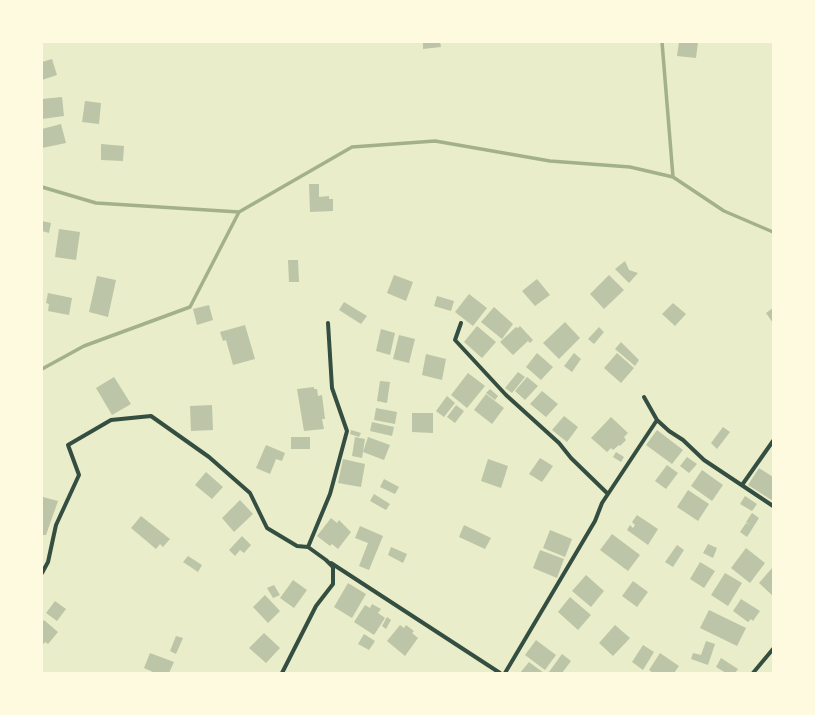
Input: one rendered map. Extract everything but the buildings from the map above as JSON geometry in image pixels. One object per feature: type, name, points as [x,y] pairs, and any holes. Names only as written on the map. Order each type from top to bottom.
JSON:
[{"type":"street","points":[[308,547],[330,494],[347,431],[332,388],[328,323]]},
{"type":"street","points":[[461,323],[455,340],[506,395],[559,443],[571,458],[608,494]]},
{"type":"street","points":[[644,397],[657,420],[704,460],[773,506]]},
{"type":"street","points":[[42,573],[48,562],[56,525],[80,475],[68,445],[111,420],[151,416],[209,457],[250,493],[267,528],[297,546],[308,547],[500,673]]},
{"type":"street","points":[[505,673],[595,521],[608,494],[657,420]]},
{"type":"street","points":[[742,485],[773,441]]},
{"type":"street","points":[[282,673],[316,606],[333,584],[333,567],[326,560]]},
{"type":"street","points":[[753,673],[773,648]]},
{"type":"waterway","points":[[662,42],[673,177],[724,211],[773,232]]},
{"type":"waterway","points":[[42,187],[96,203],[239,212],[352,147],[435,141],[550,161],[630,167],[673,177]]},
{"type":"waterway","points":[[42,369],[84,346],[190,307],[239,212]]}]
